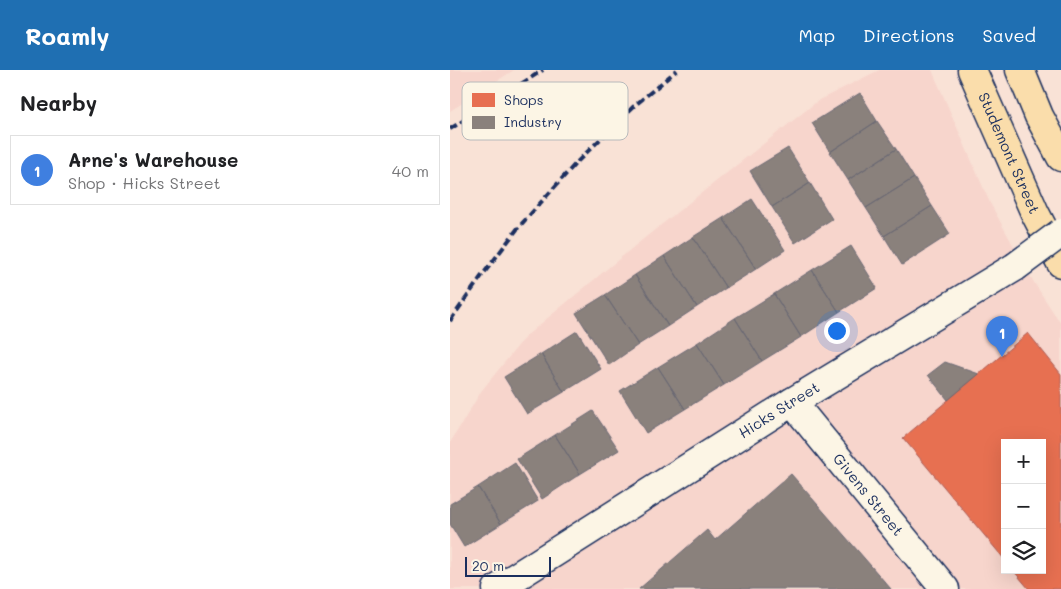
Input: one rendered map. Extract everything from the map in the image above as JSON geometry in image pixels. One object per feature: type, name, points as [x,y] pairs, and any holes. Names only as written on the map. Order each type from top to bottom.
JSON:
[{"type":"main road","name":"Studemont Street","points":[[972,70],[1035,213],[1061,263]]},
{"type":"main road","points":[[1020,70],[1039,116],[1061,157]]},
{"type":"street","name":"Hicks Street","points":[[497,589],[792,402],[1015,266],[1061,233]]},
{"type":"street","name":"Givens Street","points":[[792,402],[945,589]]},
{"type":"shaded area","points":[[450,70],[514,70],[495,82],[462,82],[462,103],[450,111]]},
{"type":"shaded area","points":[[879,70],[932,70],[990,203],[1033,281],[1061,324],[1061,589],[450,589],[450,443],[482,390],[526,336],[642,240],[819,100]]},
{"type":"building: Shops","points":[[1028,333],[1061,374],[1061,589],[1029,589],[1016,574],[1046,574],[1046,439],[1001,439],[1001,555],[903,438]]},
{"type":"building: Industry","points":[[860,93],[877,121],[830,152],[812,123]]},
{"type":"building: Industry","points":[[877,121],[896,149],[848,180],[830,152]]},
{"type":"building: Industry","points":[[788,148],[810,183],[772,207],[750,171]]},
{"type":"building: Industry","points":[[896,149],[914,178],[866,208],[848,180]]},
{"type":"building: Industry","points":[[914,178],[932,206],[884,236],[866,208]]},
{"type":"building: Industry","points":[[810,183],[832,219],[795,243],[772,207]]},
{"type":"building: Industry","points":[[752,199],[785,250],[756,269],[723,218]]},
{"type":"building: Industry","points":[[932,206],[950,234],[902,265],[884,236]]},
{"type":"building: Industry","points":[[723,218],[756,269],[726,288],[693,237]]},
{"type":"building: Industry","points":[[693,237],[726,288],[697,307],[664,256]]},
{"type":"building: Industry","points":[[851,246],[877,288],[839,312],[812,270]]},
{"type":"building: Industry","points":[[664,256],[697,307],[668,326],[635,275]]},
{"type":"building: Industry","points":[[812,270],[839,312],[801,337],[774,294]]},
{"type":"building: Industry","points":[[635,275],[668,326],[638,345],[605,295]]},
{"type":"building: Industry","points":[[774,294],[801,337],[762,361],[735,318]]},
{"type":"building: Industry","points":[[605,295],[638,345],[609,365],[576,313]]},
{"type":"building: Industry","points":[[735,318],[762,361],[724,385],[697,343]]},
{"type":"building: Industry","points":[[577,331],[601,369],[564,392],[541,354]]},
{"type":"building: Industry","points":[[697,343],[724,385],[685,409],[658,367]]},
{"type":"building: Industry","points":[[541,354],[564,392],[527,414],[504,377]]},
{"type":"building: Industry","points":[[945,362],[979,374],[948,400],[928,375]]},
{"type":"building: Industry","points":[[658,367],[685,409],[646,433],[620,391]]},
{"type":"building: Industry","points":[[593,411],[619,450],[580,474],[555,435]]},
{"type":"building: Industry","points":[[555,435],[580,474],[542,499],[517,459]]},
{"type":"building: Industry","points":[[515,463],[538,501],[501,524],[478,487]]},
{"type":"building: Industry","points":[[791,474],[891,589],[639,589],[707,530],[715,540]]},
{"type":"building: Industry","points":[[478,487],[501,524],[464,547],[450,524],[450,504]]},
{"type":"railway","points":[[524,82],[543,70]]},
{"type":"railway","points":[[628,112],[677,70]]},
{"type":"railway","points":[[450,129],[462,121]]},
{"type":"railway","points":[[450,321],[518,228],[576,163],[599,140]]},
{"type":"place","name":"Arne's Warehouse","points":[[1002,357]]}]
